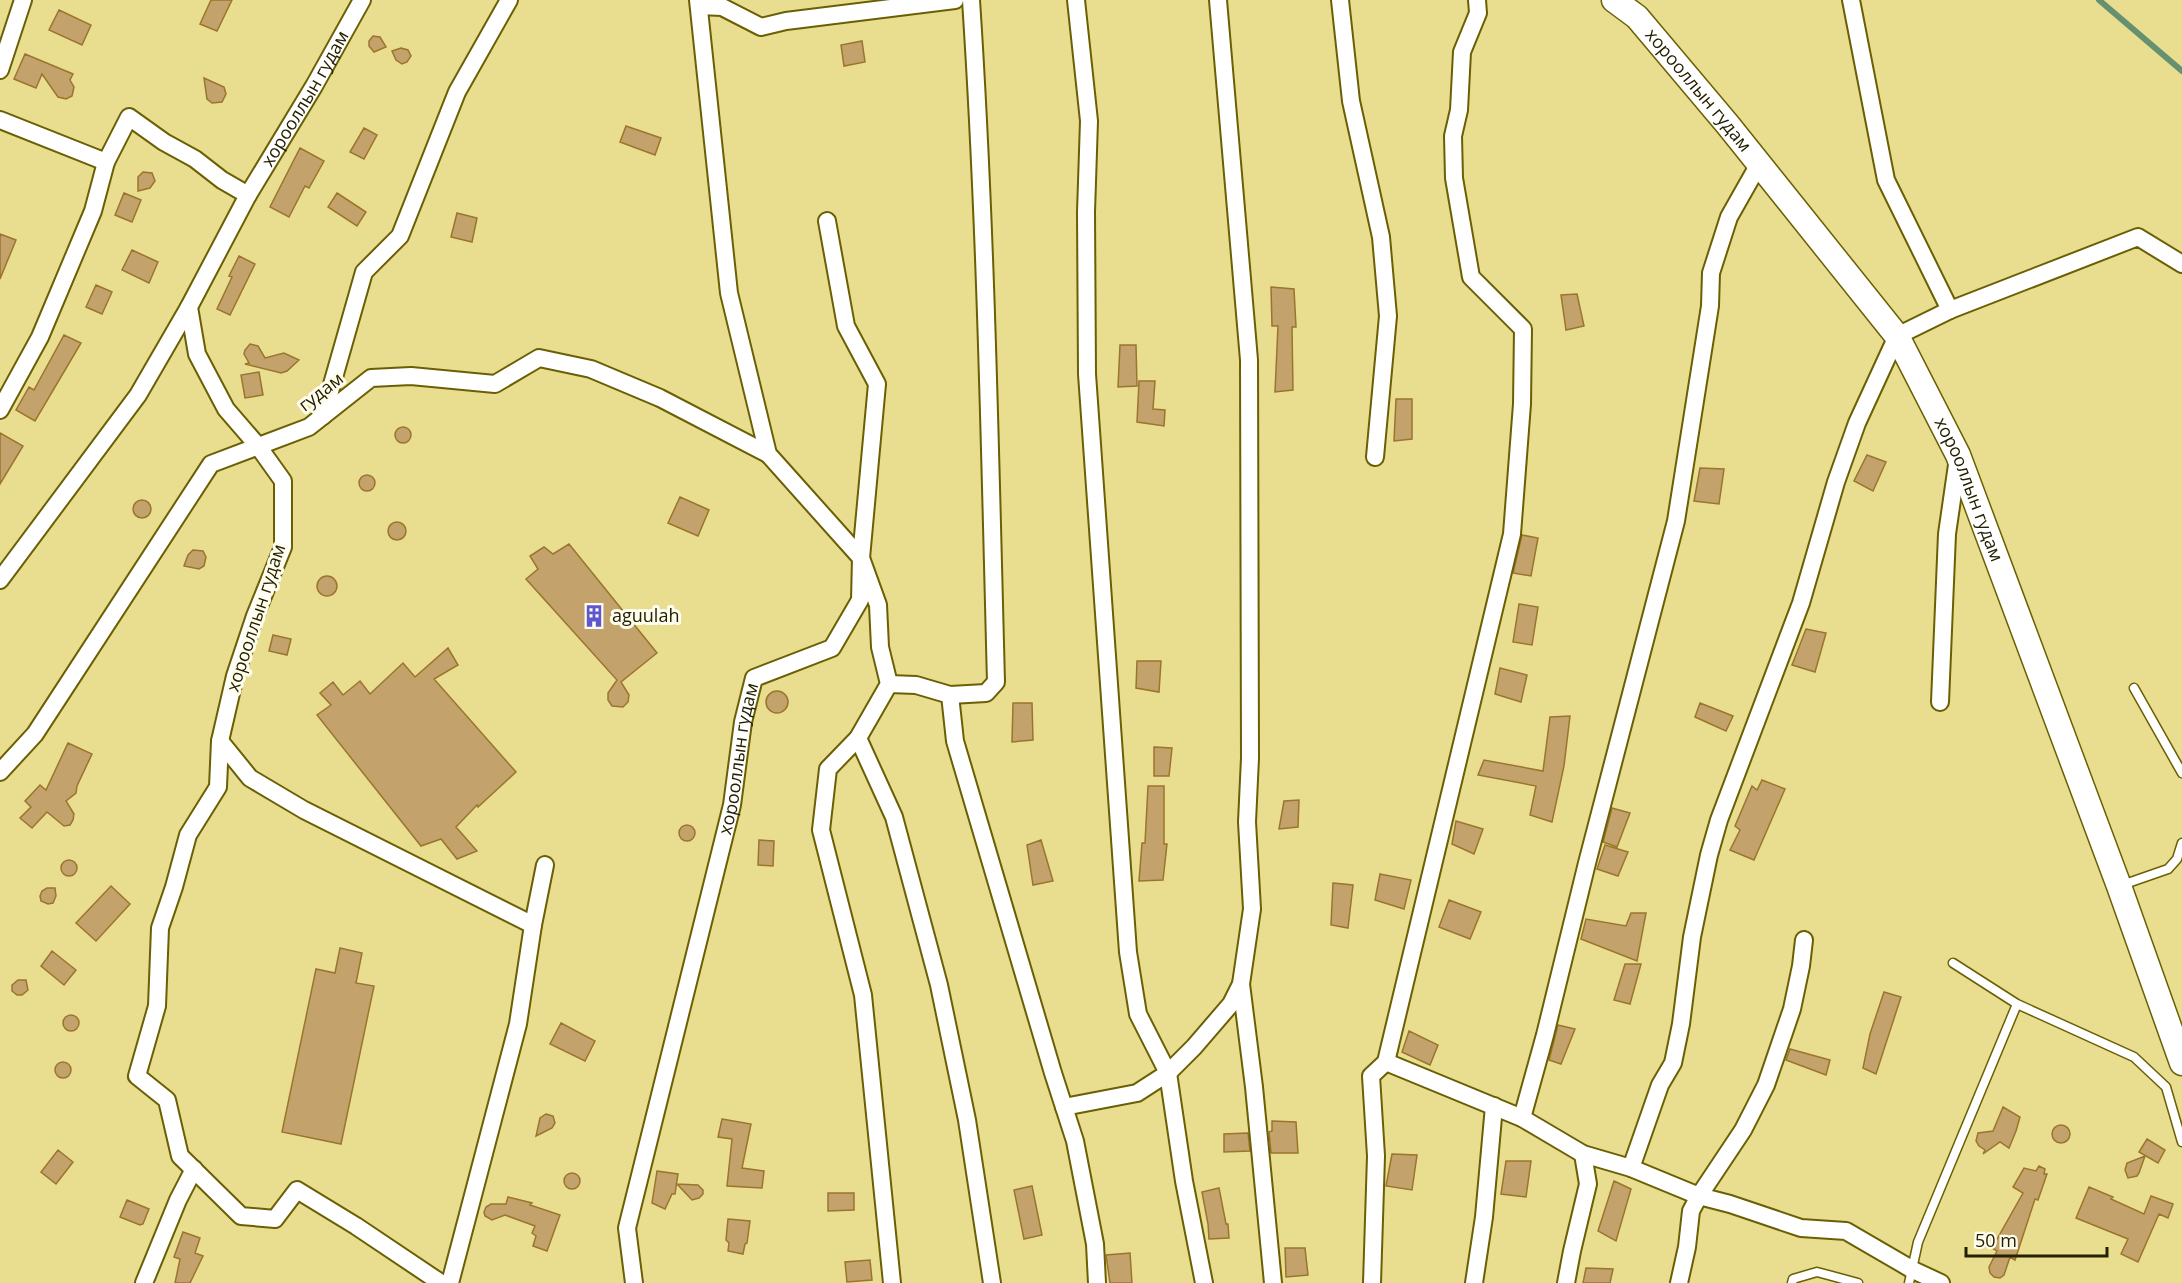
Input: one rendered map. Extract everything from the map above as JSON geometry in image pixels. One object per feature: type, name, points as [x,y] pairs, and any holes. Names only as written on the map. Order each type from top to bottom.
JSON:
[{"type":"main road","name":"хорооллын гудам","points":[[1614,0],[1637,17],[1897,336],[1958,455],[2119,886],[2182,1063]]},
{"type":"street","points":[[0,70],[22,0]]},
{"type":"street","name":"хорооллын гудам","points":[[0,580],[138,395],[189,307],[248,195],[314,86],[362,0]]},
{"type":"street","points":[[323,416],[364,272],[400,236],[457,92],[509,0]]},
{"type":"street","points":[[892,1283],[863,995],[821,830],[828,769],[858,738],[889,684],[880,647],[878,605],[861,558],[768,454],[729,292],[698,3],[722,7],[761,27],[786,21],[955,0]]},
{"type":"street","points":[[889,684],[916,685],[950,694],[986,693],[996,682],[987,327],[971,0]]},
{"type":"street","points":[[1076,0],[1089,121],[1086,212],[1087,374],[1128,952],[1138,1014],[1168,1073],[1184,1181],[1204,1283]]},
{"type":"street","points":[[1218,0],[1249,360],[1250,758],[1247,822],[1252,909],[1241,984],[1254,1088],[1273,1283]]},
{"type":"street","points":[[1340,0],[1351,102],[1381,237],[1388,316],[1375,457]]},
{"type":"street","points":[[1372,1283],[1376,1156],[1371,1076],[1386,1062],[1512,534],[1522,404],[1523,329],[1471,277],[1454,178],[1453,136],[1459,110],[1462,52],[1478,13],[1477,0]]},
{"type":"street","points":[[1851,0],[1886,180],[1950,310]]},
{"type":"street","points":[[0,410],[40,337],[93,211],[106,162],[129,117],[248,195]]},
{"type":"street","points":[[0,120],[106,162]]},
{"type":"street","points":[[1522,1118],[1676,521],[1710,306],[1711,273],[1729,217],[1759,164]]},
{"type":"street","name":"хорооллын гудам","points":[[634,1283],[627,1228],[732,805],[743,722],[754,678],[832,648],[860,600],[861,558],[877,384],[846,326],[827,221]]},
{"type":"street","points":[[1631,1168],[1660,1085],[1672,1063],[1682,1024],[1692,937],[1709,855],[1719,820],[1801,603],[1836,482],[1857,423],[1897,336],[1950,310],[2138,237],[2182,264]]},
{"type":"street","name":"хорооллын гудам","points":[[189,307],[197,354],[226,410],[258,446],[283,481],[283,547],[255,616],[235,676],[220,741],[218,787],[188,835],[160,928],[158,1006],[137,1076],[167,1100],[180,1156],[241,1216],[275,1219],[297,1190],[441,1283]]},
{"type":"street","name":"гудам","points":[[0,772],[35,734],[211,464],[309,427],[370,378],[411,376],[495,384],[539,358],[591,369],[660,398],[768,454]]},
{"type":"street","points":[[1940,702],[1947,534],[1958,455]]},
{"type":"street","points":[[950,694],[955,741],[1075,1141],[1095,1244],[1096,1283]]},
{"type":"street","points":[[858,738],[894,817],[939,985],[967,1120],[992,1283]]},
{"type":"street","points":[[220,741],[250,778],[304,810],[533,925]]},
{"type":"street","points":[[450,1283],[518,1024],[545,865]]},
{"type":"street","points":[[1679,1283],[1687,1247],[1691,1211],[1743,1130],[1766,1085],[1792,1009],[1802,966],[1804,940]]},
{"type":"street","points":[[1064,1107],[1137,1093],[1168,1073],[1231,1004],[1241,984]]},
{"type":"street","points":[[1386,1062],[1522,1118],[1583,1154],[1631,1168],[1699,1196],[1801,1228],[1846,1231],[1911,1276],[1941,1283]]},
{"type":"street","points":[[1474,1283],[1484,1217],[1494,1106]]},
{"type":"street","points":[[1566,1283],[1588,1184],[1583,1154]]},
{"type":"street","points":[[144,1283],[178,1200],[194,1169]]},
{"type":"lane","points":[[2134,688],[2182,773]]},
{"type":"lane","points":[[2119,886],[2169,869],[2177,859],[2182,843]]},
{"type":"lane","points":[[1953,963],[2017,1004],[2134,1058],[2150,1070],[2166,1087],[2182,1142]]},
{"type":"lane","points":[[1911,1276],[1917,1242],[2017,1004]]},
{"type":"lane","points":[[1792,1283],[1793,1279],[1817,1272],[1858,1283]]},
{"type":"building","points":[[211,0],[232,0],[217,31],[200,24]]},
{"type":"building","points":[[59,10],[91,25],[82,45],[49,30]]},
{"type":"building","points":[[373,36],[380,37],[386,47],[374,52],[369,46],[369,41]]},
{"type":"building","points":[[862,41],[865,62],[844,66],[841,45]]},
{"type":"building","points":[[401,48],[408,50],[411,56],[407,62],[402,64],[396,60],[392,51]]},
{"type":"building","points":[[25,54],[73,74],[70,80],[74,87],[72,96],[66,99],[58,97],[42,74],[36,88],[14,79]]},
{"type":"building","points":[[204,78],[224,87],[226,94],[222,102],[212,103],[207,99]]},
{"type":"building","points":[[626,126],[661,138],[655,155],[620,142]]},
{"type":"building","points":[[364,128],[377,135],[364,159],[350,152]]},
{"type":"building","points":[[300,148],[324,161],[309,188],[305,186],[289,217],[270,207]]},
{"type":"building","points":[[143,172],[152,173],[155,181],[150,188],[138,191],[138,177]]},
{"type":"building","points":[[124,193],[141,200],[132,222],[115,215]]},
{"type":"building","points":[[337,193],[366,212],[357,226],[328,207]]},
{"type":"building","points":[[457,213],[477,218],[472,242],[451,237]]},
{"type":"building","points":[[0,234],[16,240],[0,279]]},
{"type":"building","points":[[132,250],[158,262],[149,283],[122,270]]},
{"type":"building","points":[[239,256],[255,264],[230,315],[217,309]]},
{"type":"building","points":[[96,285],[112,292],[102,314],[86,307]]},
{"type":"building","points":[[1271,287],[1294,289],[1296,327],[1292,327],[1293,390],[1275,392],[1278,326],[1272,326]]},
{"type":"building","points":[[1577,294],[1584,326],[1566,330],[1561,295]]},
{"type":"building","points":[[64,335],[81,343],[35,421],[16,410],[29,387],[34,390]]},
{"type":"building","points":[[250,344],[258,346],[265,358],[284,353],[299,360],[287,371],[281,373],[245,364],[249,363],[244,354]]},
{"type":"building","points":[[1120,345],[1136,345],[1137,386],[1118,387]]},
{"type":"building","points":[[259,372],[263,395],[245,398],[241,375]]},
{"type":"building","points":[[1139,381],[1155,381],[1153,409],[1165,410],[1164,426],[1137,422]]},
{"type":"building","points":[[1396,399],[1412,399],[1412,439],[1394,441]]},
{"type":"building","points":[[403,427],[409,429],[411,435],[409,441],[403,443],[397,441],[395,435],[397,429]]},
{"type":"building","points":[[0,433],[23,446],[0,484]]},
{"type":"building","points":[[1867,455],[1886,462],[1873,491],[1854,481]]},
{"type":"building","points":[[1700,468],[1724,469],[1719,504],[1694,501]]},
{"type":"building","points":[[364,475],[370,475],[375,483],[373,489],[364,491],[359,486],[359,480]]},
{"type":"building","points":[[680,497],[709,510],[698,536],[668,523]]},
{"type":"building","points":[[138,500],[146,500],[151,505],[149,516],[138,518],[133,513],[133,505]]},
{"type":"building","points":[[397,522],[403,525],[406,531],[403,537],[397,540],[391,537],[388,531],[391,525]]},
{"type":"building","points":[[1522,535],[1538,538],[1531,576],[1513,573]]},
{"type":"building","name":"aguulah","points":[[569,544],[657,653],[621,682],[629,695],[628,702],[623,707],[612,706],[608,700],[608,693],[617,680],[526,579],[538,569],[530,556],[544,547],[553,554]]},
{"type":"building","points":[[193,550],[203,551],[206,557],[204,566],[199,569],[184,566],[188,555]]},
{"type":"building","points":[[327,576],[334,579],[337,586],[334,593],[327,596],[320,593],[317,586],[320,579]]},
{"type":"building","points":[[1519,604],[1538,607],[1532,645],[1513,642]]},
{"type":"building","points":[[1806,629],[1826,633],[1815,672],[1792,665]]},
{"type":"building","points":[[273,635],[291,639],[287,655],[269,651]]},
{"type":"building","points":[[448,648],[458,665],[434,679],[516,772],[478,807],[477,805],[456,827],[477,851],[457,859],[441,839],[421,846],[317,715],[331,705],[320,693],[333,682],[343,695],[360,681],[370,694],[403,663],[415,677]]},
{"type":"building","points":[[1137,661],[1161,661],[1159,692],[1136,688]]},
{"type":"building","points":[[1500,668],[1527,675],[1521,702],[1495,694]]},
{"type":"building","points":[[777,691],[785,694],[788,702],[785,710],[777,713],[769,710],[766,702],[769,694]]},
{"type":"building","points":[[1013,703],[1032,703],[1033,740],[1012,742]]},
{"type":"building","points":[[1700,703],[1733,716],[1726,731],[1695,717]]},
{"type":"building","points":[[1570,716],[1564,766],[1552,822],[1530,815],[1536,786],[1478,775],[1484,760],[1543,771],[1550,717]]},
{"type":"building","points":[[68,743],[92,754],[76,793],[66,801],[74,814],[73,820],[70,825],[64,826],[47,812],[32,828],[20,818],[31,807],[25,801],[40,785],[46,790]]},
{"type":"building","points":[[1154,747],[1172,748],[1169,776],[1154,776]]},
{"type":"building","points":[[1762,780],[1785,789],[1754,860],[1730,850],[1740,830],[1735,826],[1752,786],[1757,790]]},
{"type":"building","points":[[1148,786],[1164,786],[1164,844],[1167,844],[1163,880],[1139,881],[1142,843],[1145,843]]},
{"type":"building","points":[[1299,800],[1298,827],[1279,829],[1284,801]]},
{"type":"building","points":[[1612,808],[1630,813],[1617,847],[1603,842]]},
{"type":"building","points":[[1456,821],[1483,829],[1474,854],[1452,844]]},
{"type":"building","points":[[687,825],[695,833],[687,841],[679,833]]},
{"type":"building","points":[[759,840],[774,841],[773,866],[758,865]]},
{"type":"building","points":[[1041,840],[1053,881],[1033,885],[1027,845]]},
{"type":"building","points":[[1605,845],[1628,852],[1618,876],[1597,869]]},
{"type":"building","points":[[66,860],[72,860],[77,868],[75,874],[66,876],[61,871],[61,865]]},
{"type":"building","points":[[1380,874],[1411,880],[1404,909],[1375,900]]},
{"type":"building","points":[[1333,883],[1353,885],[1348,928],[1331,925]]},
{"type":"building","points":[[111,886],[130,904],[96,941],[76,923]]},
{"type":"building","points":[[55,888],[56,896],[53,903],[48,904],[41,901],[42,891]]},
{"type":"building","points":[[1449,900],[1481,912],[1470,939],[1439,927]]},
{"type":"building","points":[[1631,913],[1646,913],[1637,961],[1581,939],[1586,919],[1626,926]]},
{"type":"building","points":[[340,948],[362,953],[356,983],[374,986],[341,1144],[282,1132],[316,969],[335,973]]},
{"type":"building","points":[[52,951],[76,970],[64,985],[41,966]]},
{"type":"building","points":[[1625,964],[1641,964],[1630,1004],[1614,1000]]},
{"type":"building","points":[[18,980],[26,980],[28,990],[22,995],[17,995],[12,991],[12,985]]},
{"type":"building","points":[[1884,992],[1901,997],[1876,1074],[1863,1068],[1870,1034]]},
{"type":"building","points":[[71,1015],[77,1017],[79,1023],[77,1029],[71,1031],[65,1029],[63,1023],[65,1017]]},
{"type":"building","points":[[561,1023],[595,1041],[585,1061],[550,1044]]},
{"type":"building","points":[[1558,1025],[1575,1029],[1561,1064],[1549,1060]]},
{"type":"building","points":[[1409,1031],[1438,1045],[1430,1065],[1402,1052]]},
{"type":"building","points":[[1790,1049],[1830,1060],[1826,1075],[1786,1060]]},
{"type":"building","points":[[63,1062],[69,1064],[71,1070],[69,1076],[63,1078],[57,1076],[55,1070],[57,1064]]},
{"type":"building","points":[[2003,1107],[2020,1117],[2009,1148],[2000,1142],[1983,1154],[1985,1150],[1976,1141],[1978,1133],[1993,1131]]},
{"type":"building","points":[[546,1114],[553,1116],[555,1123],[552,1128],[536,1136],[540,1118]]},
{"type":"building","points":[[722,1119],[751,1124],[742,1168],[764,1171],[762,1188],[727,1186],[732,1139],[718,1137]]},
{"type":"building","points":[[1272,1121],[1296,1122],[1298,1153],[1271,1153],[1269,1132],[1272,1131]]},
{"type":"building","points":[[2061,1125],[2067,1128],[2070,1134],[2067,1140],[2061,1143],[2055,1140],[2052,1134],[2055,1128]]},
{"type":"building","points":[[1248,1133],[1250,1151],[1224,1152],[1224,1134]]},
{"type":"building","points":[[2147,1139],[2165,1150],[2158,1163],[2139,1152]]},
{"type":"building","points":[[58,1150],[73,1162],[56,1184],[41,1172]]},
{"type":"building","points":[[1392,1154],[1417,1155],[1412,1190],[1386,1186]]},
{"type":"building","points":[[2145,1156],[2137,1176],[2128,1178],[2125,1170],[2127,1163]]},
{"type":"building","points":[[1506,1161],[1531,1161],[1526,1197],[1501,1194]]},
{"type":"building","points":[[2039,1166],[2045,1169],[2044,1174],[2047,1174],[2038,1200],[2035,1199],[2015,1260],[2010,1257],[2004,1275],[2000,1278],[1994,1277],[1989,1267],[1997,1251],[1992,1248],[2023,1193],[2013,1187],[2024,1168],[2036,1171]]},
{"type":"building","points":[[657,1171],[678,1174],[675,1194],[672,1194],[665,1209],[652,1203]]},
{"type":"building","points":[[572,1173],[578,1175],[580,1181],[578,1187],[572,1189],[566,1187],[564,1181],[566,1175]]},
{"type":"building","points":[[1614,1181],[1631,1189],[1616,1241],[1598,1231]]},
{"type":"building","points":[[677,1184],[698,1185],[703,1190],[703,1194],[692,1200]]},
{"type":"building","points":[[1032,1186],[1042,1235],[1024,1239],[1014,1190]]},
{"type":"building","points":[[2089,1187],[2144,1214],[2151,1196],[2173,1204],[2168,1218],[2159,1214],[2138,1262],[2121,1254],[2128,1239],[2076,1218]]},
{"type":"building","points":[[1219,1188],[1229,1238],[1209,1239],[1202,1192]]},
{"type":"building","points":[[828,1193],[854,1193],[854,1210],[828,1211]]},
{"type":"building","points":[[508,1197],[532,1203],[530,1205],[560,1215],[547,1251],[533,1246],[536,1236],[532,1233],[535,1226],[505,1215],[492,1220],[485,1216],[486,1207],[491,1204],[506,1204]]},
{"type":"building","points":[[127,1200],[149,1209],[143,1224],[140,1225],[120,1217]]},
{"type":"building","points":[[728,1219],[750,1221],[743,1254],[728,1251],[729,1243],[726,1240]]},
{"type":"building","points":[[183,1232],[200,1238],[195,1253],[203,1256],[190,1283],[175,1283],[180,1259],[174,1257]]},
{"type":"building","points":[[1285,1248],[1305,1248],[1308,1275],[1286,1277]]},
{"type":"building","points":[[1130,1253],[1132,1283],[1110,1283],[1106,1255]]},
{"type":"building","points":[[870,1260],[872,1280],[847,1282],[845,1262]]},
{"type":"building","points":[[1586,1268],[1613,1269],[1610,1283],[1583,1283]]},
{"type":"waterway","points":[[2099,0],[2182,71]]},
{"type":"place","name":"aguulah","points":[[594,616]]}]
